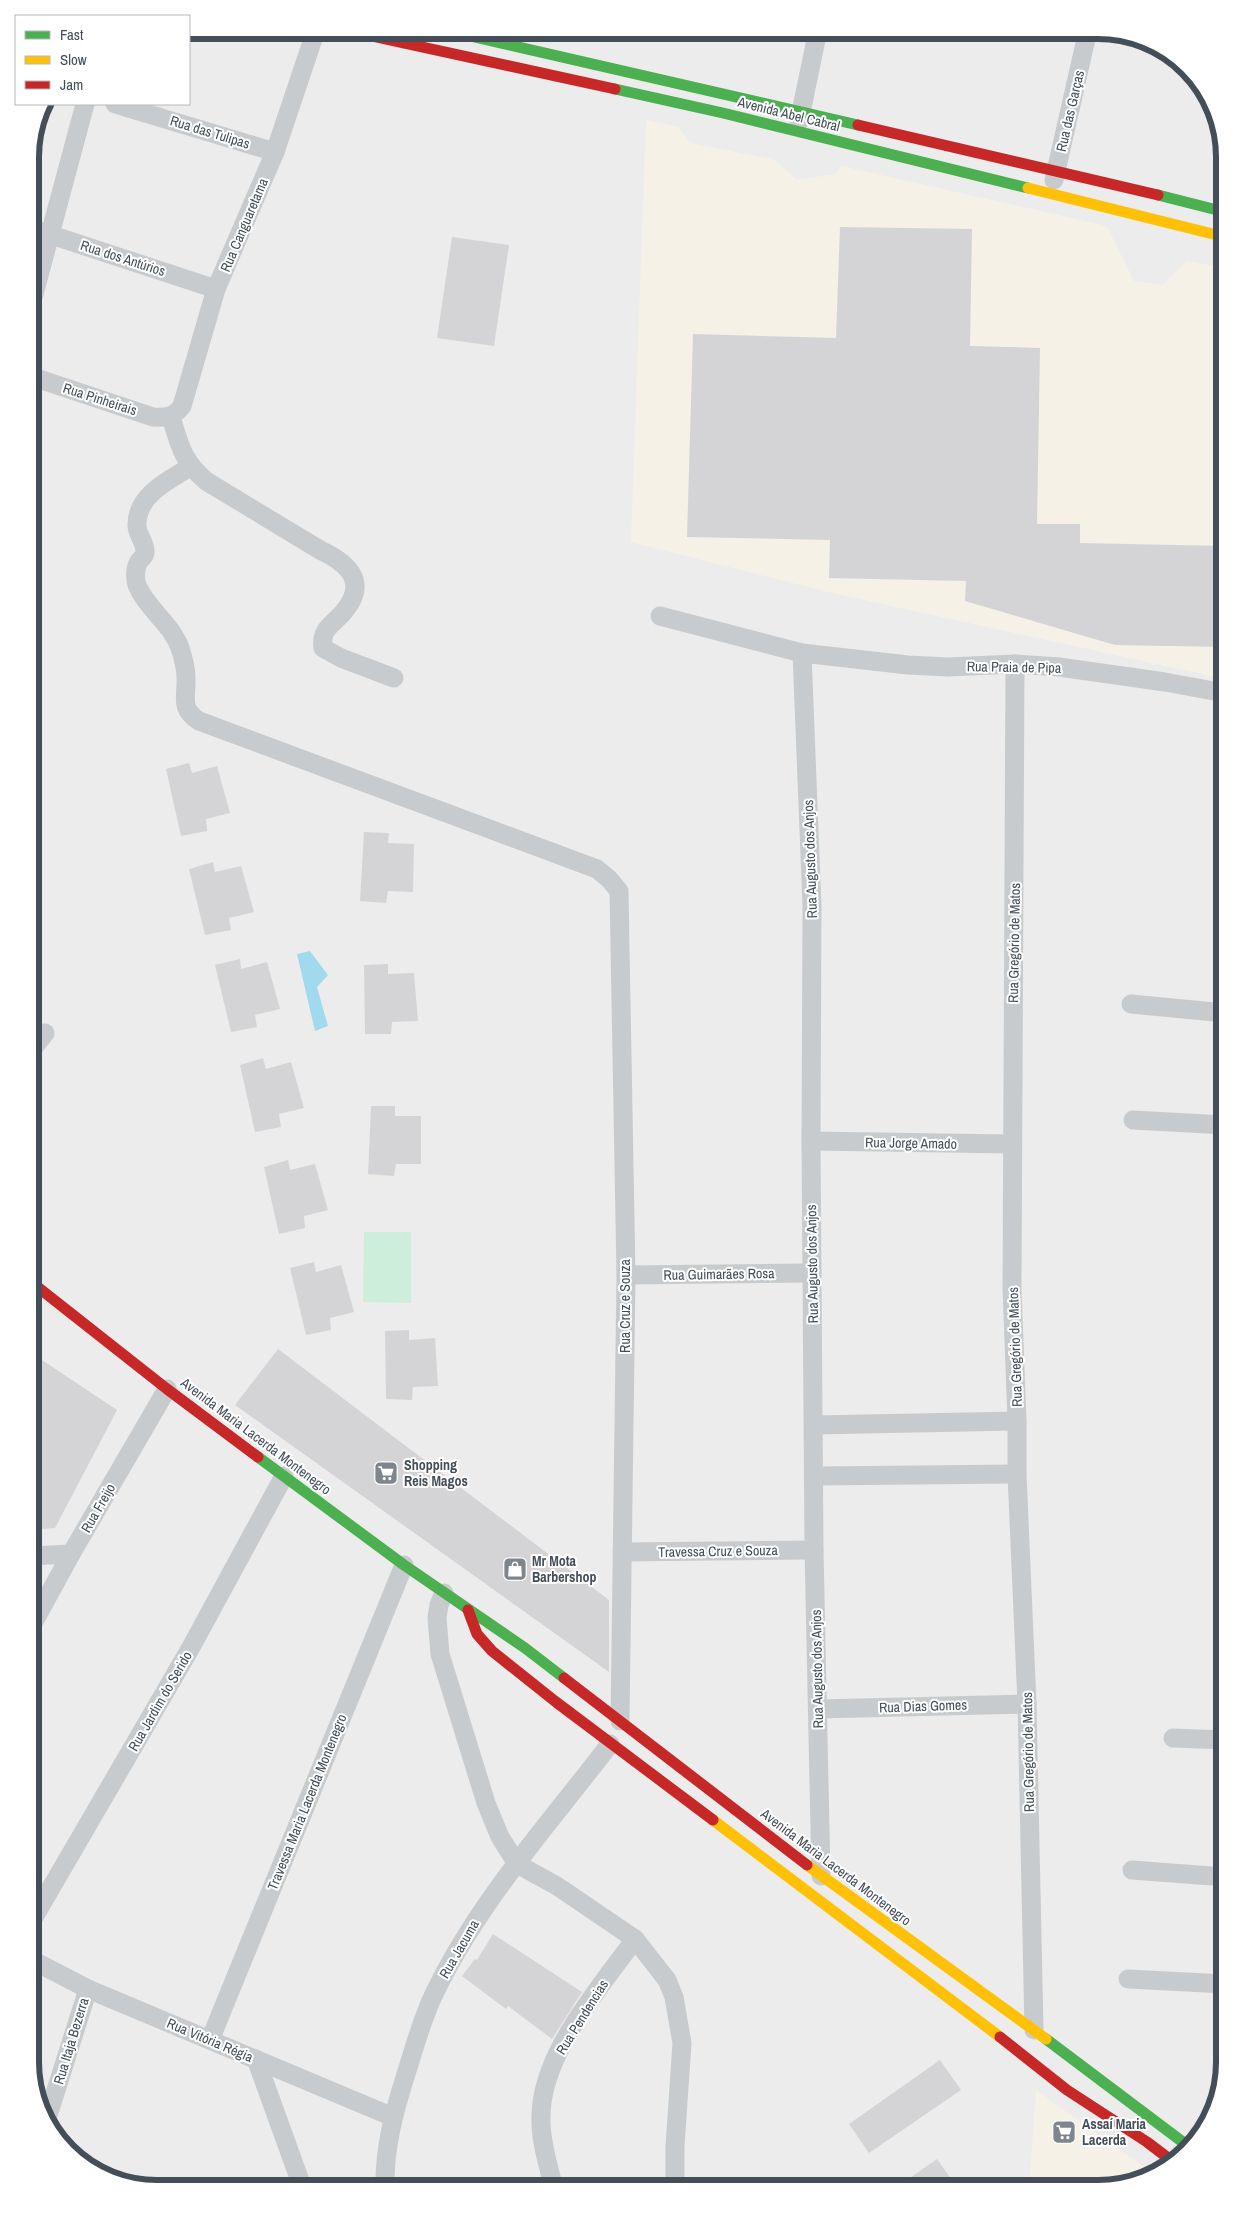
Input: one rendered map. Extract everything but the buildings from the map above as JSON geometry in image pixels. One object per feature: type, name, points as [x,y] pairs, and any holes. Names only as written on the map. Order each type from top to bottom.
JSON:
[{"type":"main road","name":"Avenida Abel Cabral","points":[[385,39],[723,113],[797,133],[1050,192],[1216,235]]},
{"type":"main road","name":"Avenida Abel Cabral","points":[[484,39],[941,143],[1216,210]]},
{"type":"main road","points":[[936,166],[941,143]]},
{"type":"main road","name":"Avenida Maria Lacerda Montenegro","points":[[39,1288],[167,1389],[404,1565],[468,1610],[496,1626],[821,1876],[1034,2030],[1184,2143]]},
{"type":"main road","points":[[468,1610],[477,1634],[492,1651],[610,1744],[913,1970],[1067,2090],[1167,2157]]},
{"type":"street","name":"Rua Canguaretama","points":[[171,416],[177,413],[182,406],[216,289],[276,152],[313,39]]},
{"type":"street","points":[[797,133],[816,39]]},
{"type":"street","name":"Rua das Garças","points":[[1050,192],[1086,39]]},
{"type":"street","points":[[39,275],[85,105]]},
{"type":"street","name":"Rua das Tulipas","points":[[118,105],[276,152]]},
{"type":"street","name":"Rua dos Antúrios","points":[[39,231],[216,289]]},
{"type":"street","name":"Rua Pinheirais","points":[[39,379],[153,417],[171,416]]},
{"type":"street","points":[[171,416],[181,448],[190,467],[206,481],[320,550],[337,558],[348,567],[354,581],[353,596],[346,609],[326,630],[322,638],[323,648],[341,658],[394,678]]},
{"type":"street","name":"Rua Cruz e Souza","points":[[190,467],[154,489],[141,508],[137,527],[145,550],[144,557],[138,563],[136,573],[137,584],[142,594],[170,628],[179,646],[186,678],[185,700],[187,709],[192,716],[199,721],[597,869],[619,891],[626,1275],[620,1721]]},
{"type":"street","name":"Rua Praia de Pipa","points":[[660,616],[802,653],[908,665],[948,667],[1015,664],[1059,667],[1110,673],[1216,692]]},
{"type":"street","name":"Rua Augusto dos Anjos","points":[[802,653],[812,906],[811,1141],[814,1550],[821,1876]]},
{"type":"street","name":"Rua Gregório de Matos","points":[[1015,664],[1016,834],[1012,1289],[1017,1474],[1027,1704],[1034,2030]]},
{"type":"street","points":[[1131,1004],[1216,1012]]},
{"type":"street","points":[[39,1041],[45,1033]]},
{"type":"street","points":[[1133,1120],[1216,1125]]},
{"type":"street","name":"Rua Jorge Amado","points":[[811,1141],[1012,1144]]},
{"type":"street","name":"Rua Guimarães Rosa","points":[[626,1275],[812,1273]]},
{"type":"street","name":"Rua Freijo","points":[[39,1613],[167,1389]]},
{"type":"street","points":[[814,1425],[1017,1421]]},
{"type":"street","points":[[814,1476],[1017,1474]]},
{"type":"street","name":"Rua Jardim do Serido","points":[[39,1909],[190,1649],[284,1476]]},
{"type":"street","name":"Travessa Cruz e Souza","points":[[622,1552],[814,1550]]},
{"type":"street","points":[[39,1556],[71,1554]]},
{"type":"street","name":"Travessa Maria Lacerda Montenegro","points":[[210,2040],[404,1565]]},
{"type":"street","points":[[444,1593],[439,1605],[437,1618],[440,1654],[486,1803],[500,1837],[517,1864],[557,1886],[635,1938],[667,1980],[674,1997],[682,2042],[675,2146],[675,2180]]},
{"type":"street","name":"Rua Dias Gomes","points":[[818,1709],[1027,1704]]},
{"type":"street","points":[[1173,1738],[1216,1740]]},
{"type":"street","name":"Rua Jacuma","points":[[385,2180],[384,2167],[393,2116],[420,2030],[434,1993],[471,1926],[610,1744]]},
{"type":"street","points":[[1132,1870],[1216,1876]]},
{"type":"street","name":"Rua Pendencias","points":[[552,2180],[545,2154],[541,2122],[543,2090],[557,2055],[580,2015],[635,1938]]},
{"type":"street","name":"Rua Vitória Régia","points":[[39,1964],[88,1990],[393,2116]]},
{"type":"street","points":[[1128,1979],[1216,1984]]},
{"type":"street","name":"Rua Itaja Bezerra","points":[[49,2111],[88,1990]]},
{"type":"street","points":[[256,2060],[300,2180]]},
{"type":"shaded area","points":[[646,120],[679,127],[690,143],[775,160],[797,180],[835,174],[841,166],[1107,226],[1134,281],[1162,285],[1187,261],[1216,266],[1216,677],[828,592],[631,542]]},
{"type":"shaded area","name":"Assaí Maria Lacerda","points":[[1036,2090],[1147,2169],[1114,2179],[1030,2180]]},
{"type":"green space","points":[[364,1232],[411,1232],[411,1303],[363,1302]]},
{"type":"water","points":[[310,951],[328,975],[317,987],[328,1026],[315,1031],[297,954]]},
{"type":"traffic: fast","points":[[483,39],[858,125]]},
{"type":"traffic: fast","points":[[615,89],[723,113],[1028,188]]},
{"type":"traffic: fast","points":[[1158,195],[1216,210]]},
{"type":"traffic: fast","points":[[258,1457],[404,1565],[525,1648],[564,1678]]},
{"type":"traffic: fast","points":[[1046,2039],[1184,2143]]},
{"type":"traffic: slow","points":[[1028,188],[1216,235]]},
{"type":"traffic: slow","points":[[713,1820],[1000,2037]]},
{"type":"traffic: slow","points":[[807,1865],[1046,2039]]},
{"type":"traffic: jam","points":[[385,39],[615,89]]},
{"type":"traffic: jam","points":[[858,125],[1158,195]]},
{"type":"traffic: jam","points":[[39,1288],[167,1389],[258,1457]]},
{"type":"traffic: jam","points":[[468,1610],[477,1634],[492,1651],[556,1702],[713,1820]]},
{"type":"traffic: jam","points":[[564,1678],[807,1865]]},
{"type":"traffic: jam","points":[[1000,2037],[1067,2090],[1167,2157]]},
{"type":"place","name":"Shopping Reis Magos","points":[[386,1473]]},
{"type":"place","name":"Mr Mota Barbershop","points":[[515,1569]]},
{"type":"place","name":"Assaí Maria Lacerda","points":[[1064,2132]]}]
